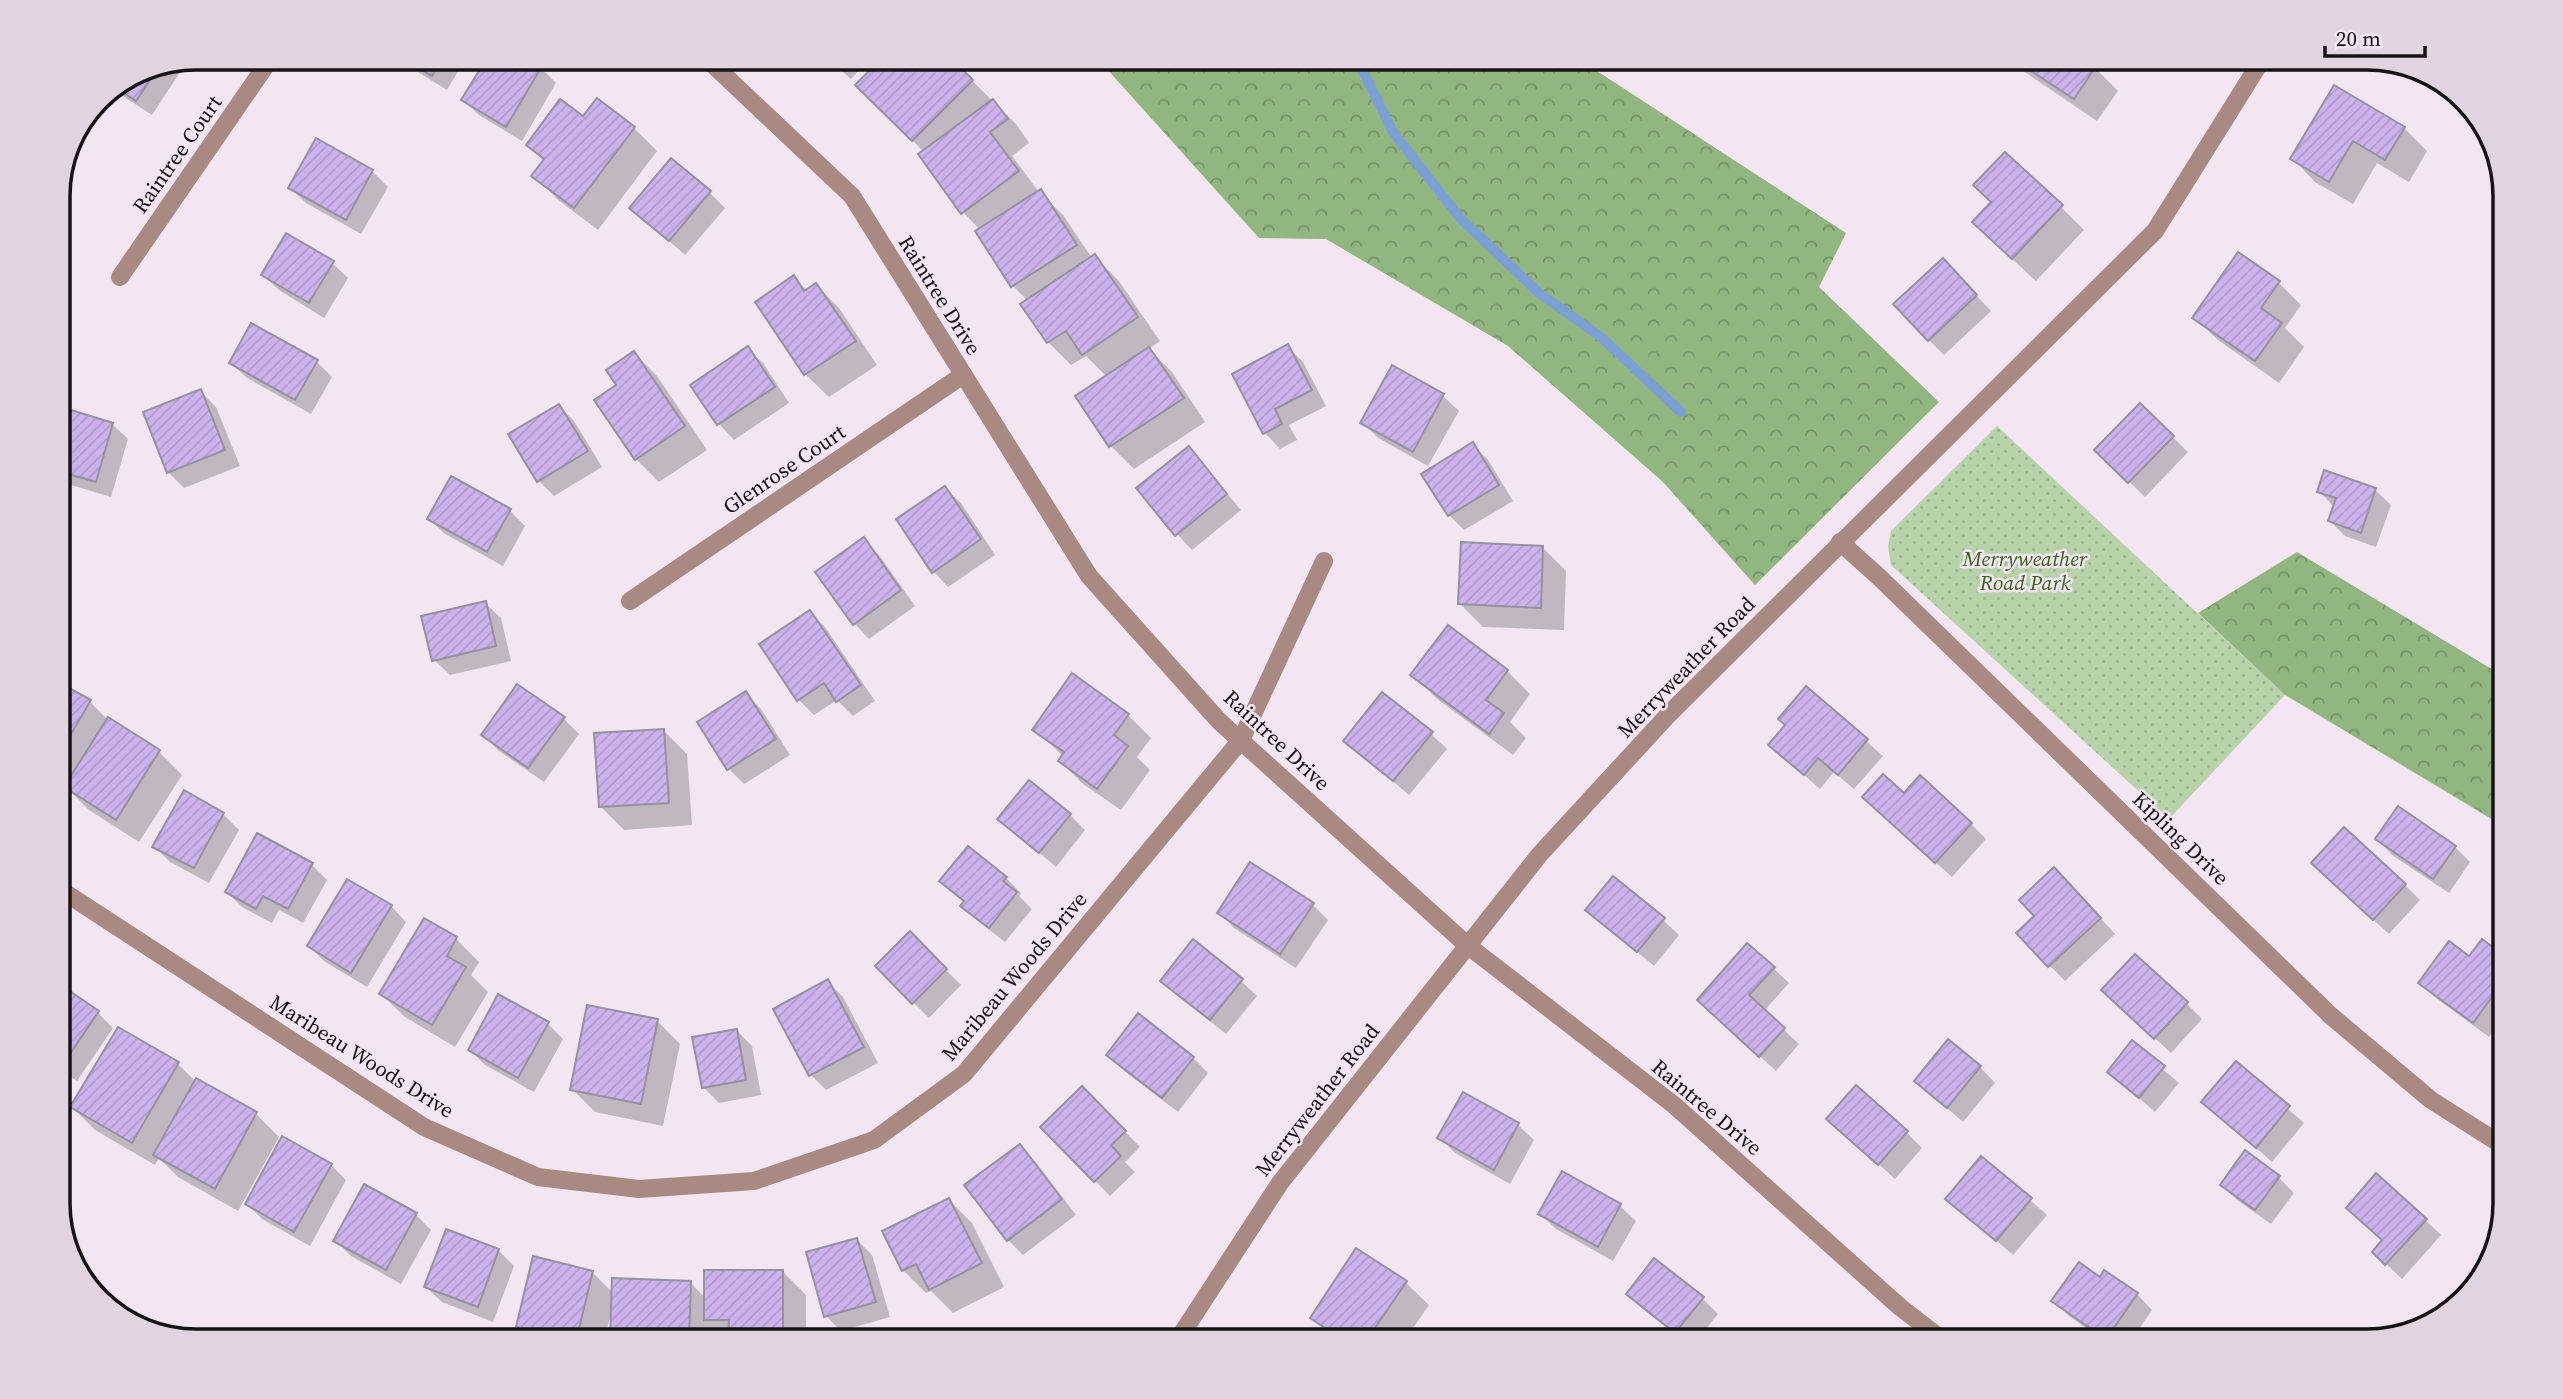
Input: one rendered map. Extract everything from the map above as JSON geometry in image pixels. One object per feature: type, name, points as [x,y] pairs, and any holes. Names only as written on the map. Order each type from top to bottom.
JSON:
[{"type":"street","name":"Raintree Court","points":[[120,277],[263,70]]},
{"type":"street","name":"Raintree Drive","points":[[719,70],[852,195],[1089,576],[1219,721],[1468,944],[1674,1105],[1900,1307],[1928,1329]]},
{"type":"street","name":"Merryweather Road","points":[[1185,1329],[1280,1183],[1540,854],[1669,714],[2155,231],[2256,70]]},
{"type":"street","name":"Glenrose Court","points":[[630,601],[963,375]]},
{"type":"street","name":"Kipling Drive","points":[[1840,542],[2330,1015],[2431,1100],[2493,1139]]},
{"type":"street","name":"Maribeau Woods Drive","points":[[70,896],[424,1127],[538,1177],[639,1189],[754,1181],[874,1140],[964,1074],[1241,740],[1324,561]]},
{"type":"green space","points":[[1108,70],[1595,70],[1846,233],[1819,287],[1939,402],[1755,585],[1663,482],[1508,346],[1326,239],[1259,238]]},
{"type":"green space","name":"Merryweather Road Park","points":[[1997,426],[2285,695],[2169,819],[1891,565],[1888,546],[1891,531]]},
{"type":"green space","points":[[2297,552],[2493,670],[2493,820],[2285,695],[2198,613]]},
{"type":"building","points":[[422,70],[435,70],[432,76]]},
{"type":"building","points":[[480,70],[540,70],[506,127],[461,100]]},
{"type":"building","points":[[870,70],[963,70],[973,80],[912,141],[855,85]]},
{"type":"building","points":[[2029,70],[2093,70],[2074,99]]},
{"type":"building","points":[[151,79],[136,101],[124,93]]},
{"type":"building","points":[[2334,85],[2405,127],[2385,160],[2353,141],[2329,182],[2290,159]]},
{"type":"building","points":[[597,98],[635,127],[574,208],[531,176],[544,159],[526,145],[560,99],[583,116]]},
{"type":"building","points":[[993,99],[1008,119],[990,132],[1019,171],[961,214],[918,154]]},
{"type":"building","points":[[316,138],[373,170],[346,220],[288,188]]},
{"type":"building","points":[[2005,152],[2063,205],[2012,259],[1972,222],[1991,202],[1973,185]]},
{"type":"building","points":[[671,158],[711,191],[669,241],[629,208]]},
{"type":"building","points":[[1041,189],[1077,245],[1011,287],[975,231]]},
{"type":"building","points":[[286,233],[334,261],[309,303],[261,275]]},
{"type":"building","points":[[2238,252],[2280,281],[2261,308],[2282,323],[2255,361],[2192,318]]},
{"type":"building","points":[[1095,254],[1138,317],[1082,355],[1066,331],[1047,343],[1020,304]]},
{"type":"building","points":[[1943,258],[1977,295],[1928,341],[1893,304]]},
{"type":"building","points":[[794,275],[804,291],[816,283],[856,341],[804,375],[755,302]]},
{"type":"building","points":[[251,323],[318,360],[295,400],[229,363]]},
{"type":"building","points":[[1288,344],[1312,390],[1275,409],[1282,424],[1263,434],[1232,374]]},
{"type":"building","points":[[748,346],[775,387],[717,425],[690,385]]},
{"type":"building","points":[[1149,347],[1184,398],[1109,447],[1075,396]]},
{"type":"building","points":[[634,351],[685,426],[635,460],[594,400],[616,385],[606,370]]},
{"type":"building","points":[[1392,365],[1444,394],[1413,452],[1360,423]]},
{"type":"building","points":[[201,389],[225,450],[167,473],[143,412]]},
{"type":"building","points":[[2140,403],[2174,436],[2128,483],[2094,450]]},
{"type":"building","points":[[559,404],[588,451],[537,482],[508,434]]},
{"type":"building","points":[[70,410],[113,423],[96,482],[70,474]]},
{"type":"building","points":[[1473,442],[1499,485],[1448,516],[1421,474]]},
{"type":"building","points":[[1189,446],[1227,494],[1175,536],[1136,488]]},
{"type":"building","points":[[2324,470],[2376,488],[2361,533],[2328,521],[2336,498],[2317,492]]},
{"type":"building","points":[[451,476],[511,509],[487,552],[427,519]]},
{"type":"building","points":[[945,486],[981,539],[932,573],[896,519]]},
{"type":"building","points":[[864,537],[901,590],[853,625],[815,572]]},
{"type":"building","points":[[1461,542],[1543,546],[1541,608],[1458,604]]},
{"type":"building","points":[[486,601],[496,646],[432,661],[421,616]]},
{"type":"building","points":[[810,610],[861,685],[836,702],[824,683],[797,701],[759,644]]},
{"type":"building","points":[[1448,625],[1508,670],[1486,700],[1504,713],[1489,734],[1410,675]]},
{"type":"building","points":[[1072,673],[1129,714],[1114,735],[1128,746],[1097,789],[1058,761],[1064,752],[1032,730]]},
{"type":"building","points":[[517,684],[565,717],[528,768],[481,735]]},
{"type":"building","points":[[1806,686],[1868,739],[1838,775],[1818,758],[1804,775],[1768,745],[1785,725],[1778,719]]},
{"type":"building","points":[[70,689],[91,700],[70,736]]},
{"type":"building","points":[[746,691],[776,739],[727,770],[697,722]]},
{"type":"building","points":[[1382,692],[1433,732],[1393,781],[1343,741]]},
{"type":"building","points":[[108,717],[160,750],[116,820],[70,791],[70,777]]},
{"type":"building","points":[[664,729],[669,803],[599,807],[594,733]]},
{"type":"building","points":[[1883,774],[1904,793],[1920,775],[1972,823],[1935,863],[1862,797]]},
{"type":"building","points":[[1029,780],[1071,814],[1039,853],[997,819]]},
{"type":"building","points":[[184,790],[224,813],[194,868],[152,847]]},
{"type":"building","points":[[2398,806],[2456,846],[2433,879],[2375,839]]},
{"type":"building","points":[[2344,827],[2406,884],[2373,920],[2311,863]]},
{"type":"building","points":[[257,833],[313,863],[288,909],[263,896],[256,909],[225,892]]},
{"type":"building","points":[[968,846],[1007,877],[1003,881],[1017,892],[989,928],[960,906],[964,901],[939,881]]},
{"type":"building","points":[[1250,862],[1314,903],[1280,954],[1217,913]]},
{"type":"building","points":[[2054,867],[2101,918],[2048,967],[2016,933],[2034,916],[2019,900]]},
{"type":"building","points":[[1613,876],[1665,918],[1637,952],[1585,910]]},
{"type":"building","points":[[347,879],[392,905],[351,973],[307,946]]},
{"type":"building","points":[[424,918],[457,937],[447,956],[466,967],[432,1025],[379,994]]},
{"type":"building","points":[[910,931],[947,969],[912,1004],[875,966]]},
{"type":"building","points":[[1193,939],[1243,979],[1210,1020],[1160,981]]},
{"type":"building","points":[[2482,939],[2493,947],[2493,996],[2473,1023],[2418,983],[2449,941],[2469,956]]},
{"type":"building","points":[[1747,943],[1775,967],[1749,995],[1785,1028],[1759,1057],[1697,1000]]},
{"type":"building","points":[[2135,954],[2188,1002],[2154,1039],[2101,990]]},
{"type":"building","points":[[828,979],[864,1047],[809,1076],[773,1009]]},
{"type":"building","points":[[70,991],[99,1011],[70,1054]]},
{"type":"building","points":[[498,994],[549,1022],[518,1078],[468,1050]]},
{"type":"building","points":[[587,1005],[658,1019],[641,1104],[570,1090]]},
{"type":"building","points":[[1138,1013],[1194,1057],[1162,1098],[1106,1055]]},
{"type":"building","points":[[118,1027],[179,1062],[132,1143],[70,1107]]},
{"type":"building","points":[[737,1029],[746,1080],[702,1088],[692,1037]]},
{"type":"building","points":[[1948,1039],[1981,1066],[1947,1108],[1914,1081]]},
{"type":"building","points":[[2132,1040],[2165,1066],[2139,1098],[2107,1072]]},
{"type":"building","points":[[2236,1061],[2290,1106],[2256,1148],[2201,1102]]},
{"type":"building","points":[[196,1078],[257,1112],[215,1189],[153,1155]]},
{"type":"building","points":[[1856,1085],[1908,1131],[1878,1165],[1826,1119]]},
{"type":"building","points":[[1082,1086],[1126,1131],[1111,1145],[1121,1156],[1094,1182],[1040,1127]]},
{"type":"building","points":[[1463,1092],[1519,1123],[1494,1170],[1437,1138]]},
{"type":"building","points":[[282,1136],[332,1164],[294,1232],[245,1204]]},
{"type":"building","points":[[1020,1144],[1062,1199],[1007,1241],[964,1185]]},
{"type":"building","points":[[2245,1150],[2280,1176],[2255,1210],[2220,1185]]},
{"type":"building","points":[[1981,1156],[2032,1198],[1996,1241],[1945,1199]]},
{"type":"building","points":[[1562,1171],[1621,1204],[1598,1247],[1538,1214]]},
{"type":"building","points":[[2376,1173],[2427,1219],[2385,1265],[2372,1252],[2382,1240],[2346,1208]]},
{"type":"building","points":[[364,1184],[417,1213],[386,1270],[333,1241]]},
{"type":"building","points":[[949,1198],[982,1263],[929,1290],[916,1264],[902,1271],[882,1231]]},
{"type":"building","points":[[446,1229],[499,1249],[478,1307],[424,1287]]},
{"type":"building","points":[[857,1238],[876,1302],[824,1317],[806,1252]]},
{"type":"building","points":[[1356,1248],[1407,1281],[1374,1329],[1327,1329],[1310,1318]]},
{"type":"building","points":[[533,1256],[593,1271],[579,1329],[516,1327]]},
{"type":"building","points":[[1654,1258],[1704,1297],[1678,1329],[1670,1329],[1626,1294]]},
{"type":"building","points":[[2079,1262],[2100,1277],[2104,1270],[2138,1293],[2113,1329],[2092,1329],[2051,1301]]},
{"type":"building","points":[[704,1270],[783,1270],[783,1329],[729,1329],[729,1320],[704,1320]]},
{"type":"building","points":[[612,1278],[691,1281],[689,1329],[610,1329]]},
{"type":"waterway","points":[[1361,70],[1393,132],[1460,218],[1539,293],[1601,337],[1681,412]]}]
